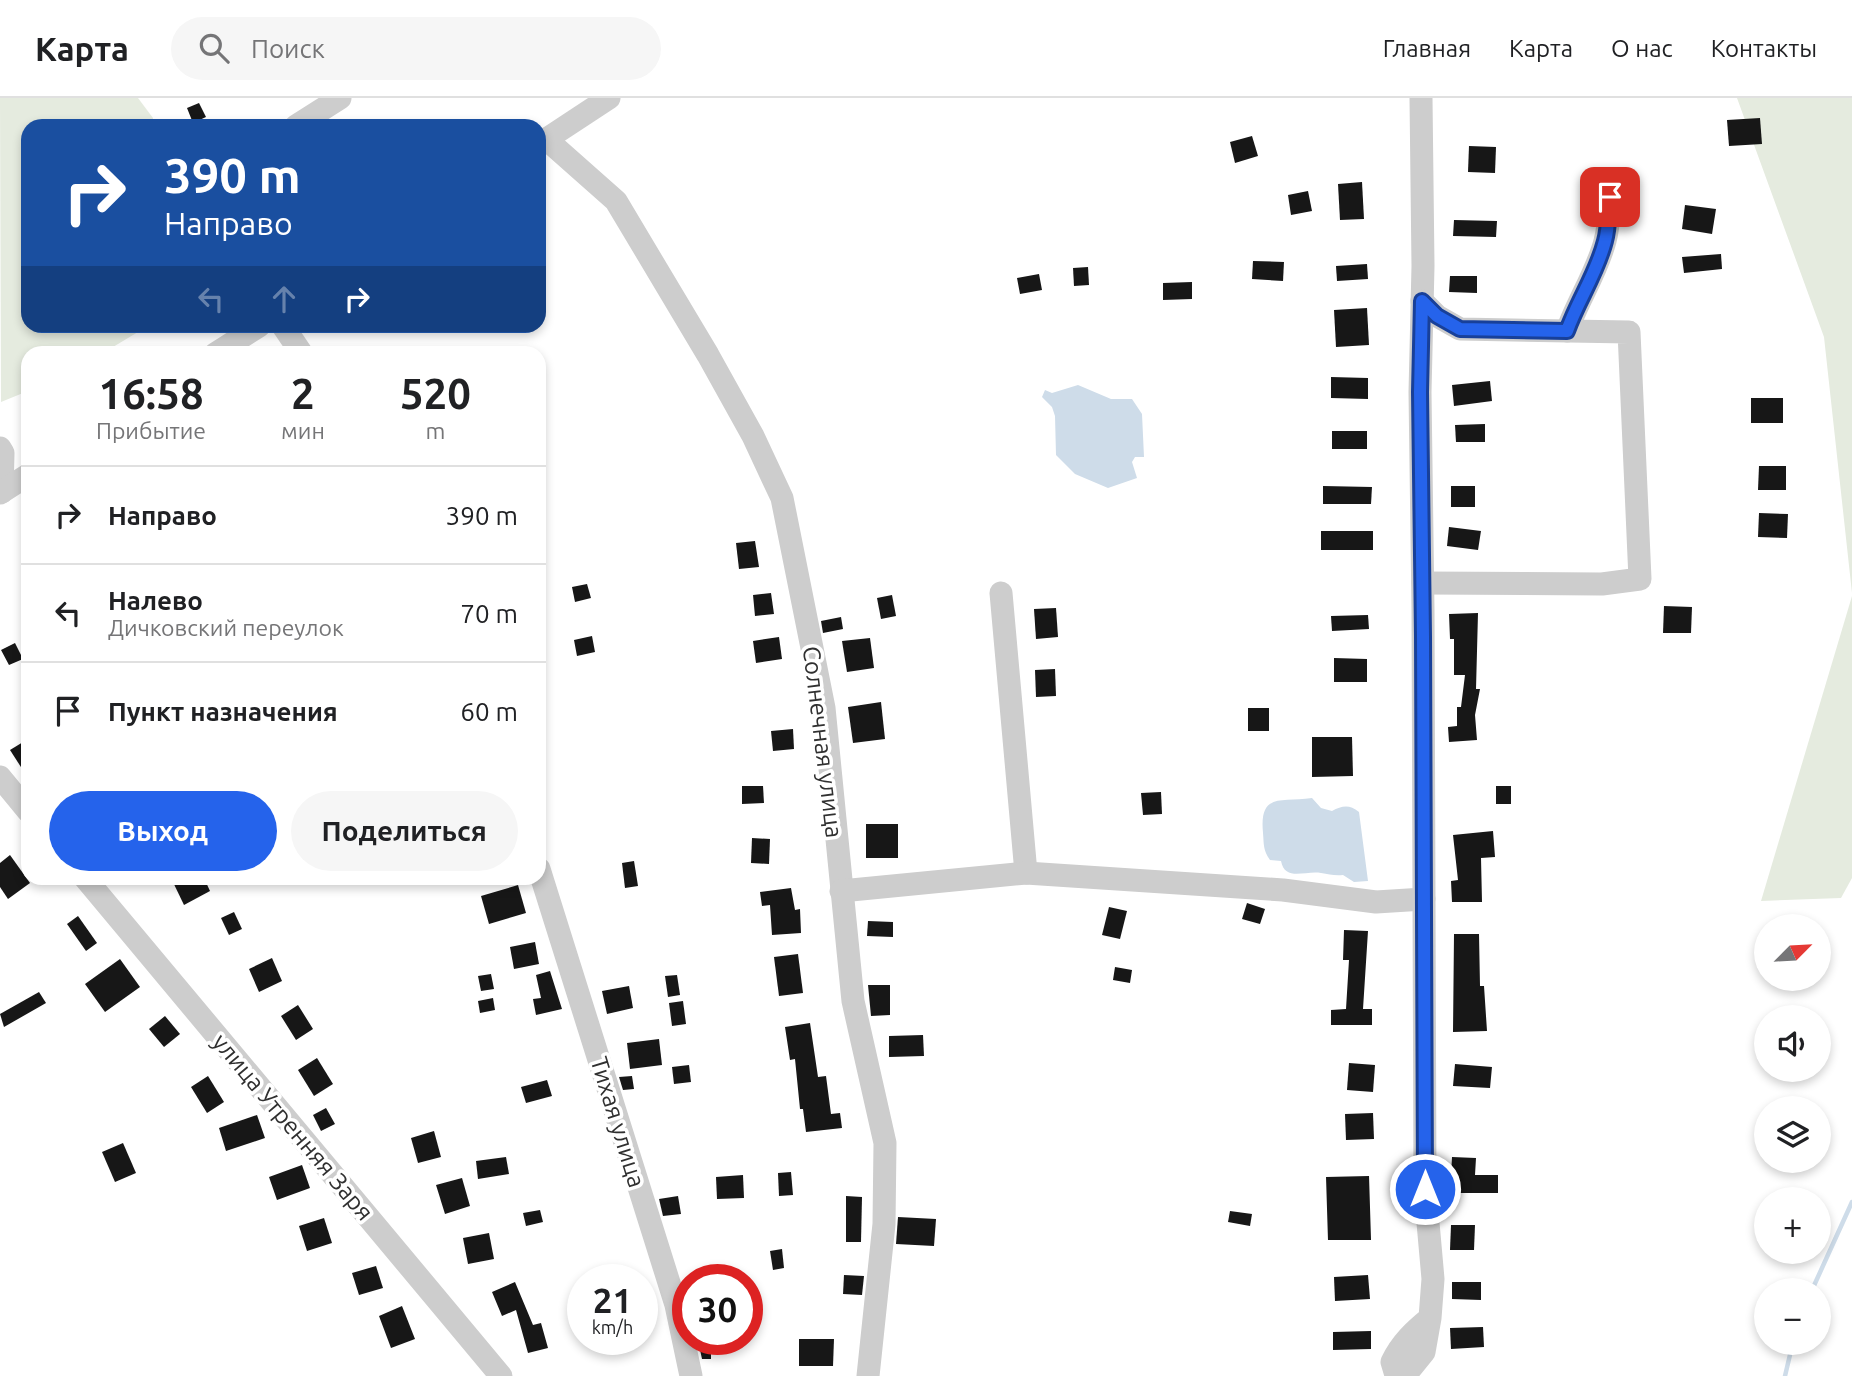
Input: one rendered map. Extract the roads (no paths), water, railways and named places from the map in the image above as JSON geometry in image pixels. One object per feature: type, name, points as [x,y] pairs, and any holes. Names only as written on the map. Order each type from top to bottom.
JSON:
[{"type":"street","points":[[307,119],[340,98]]},
{"type":"street","points":[[546,139],[610,98]]},
{"type":"street","points":[[1392,1374],[1407,1373],[1424,1352],[1433,1279],[1425,1189],[1421,98]]},
{"type":"street","name":"Солнечная улица","points":[[546,145],[616,201],[714,366],[782,498],[824,708],[853,1001],[885,1143],[884,1224],[867,1376]]},
{"type":"street","points":[[1567,331],[1606,239],[1610,197]]},
{"type":"street","points":[[1422,301],[1437,316],[1460,329],[1629,332],[1640,579],[1602,584],[1423,583]]},
{"type":"street","points":[[227,346],[247,333]]},
{"type":"street","points":[[0,448],[3,453],[1,492]]},
{"type":"street","points":[[1,492],[21,479]]},
{"type":"street","points":[[1001,593],[1026,873]]},
{"type":"street","points":[[0,777],[21,802]]},
{"type":"street","points":[[841,891],[1026,873],[1283,890],[1376,902],[1424,899]]},
{"type":"street","name":"улица Утренняя Заря","points":[[91,885],[501,1376]]},
{"type":"street","name":"Тихая улица","points":[[544,885],[676,1305],[691,1376]]},
{"type":"water","points":[[1078,385],[1111,399],[1132,399],[1142,414],[1144,457],[1135,457],[1132,462],[1137,478],[1108,488],[1075,474],[1056,455],[1055,416],[1052,407],[1042,397],[1045,390],[1052,393]]},
{"type":"water","points":[[1312,798],[1321,808],[1332,811],[1349,807],[1359,812],[1368,881],[1354,882],[1343,875],[1315,872],[1291,873],[1283,867],[1281,861],[1270,860],[1264,844],[1263,820],[1269,805],[1282,800]]},
{"type":"waterway","points":[[1817,1278],[1852,1202]]},
{"type":"waterway","points":[[1785,1376],[1790,1355]]}]
